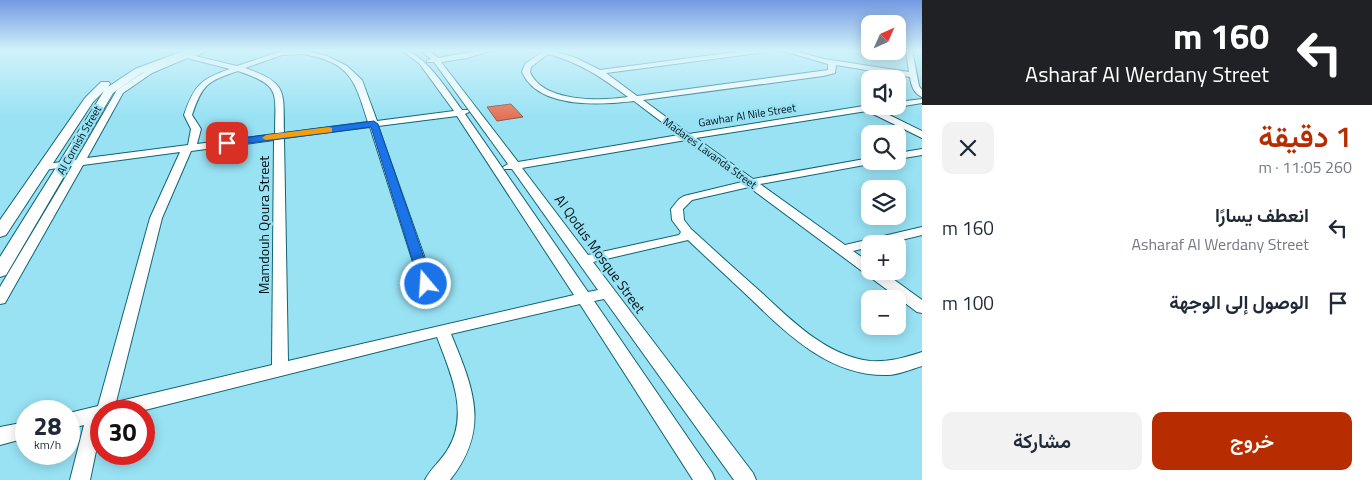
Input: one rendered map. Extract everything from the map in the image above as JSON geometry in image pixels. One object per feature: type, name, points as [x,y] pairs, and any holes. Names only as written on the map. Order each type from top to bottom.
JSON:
[{"type":"street","name":"Al Cornish Street","points":[[0,232],[89,100],[99,89],[125,72]]},
{"type":"street","name":"Al Cornish Street","points":[[0,271],[72,163],[104,98],[116,85],[136,72]]},
{"type":"street","points":[[107,400],[156,218],[189,148],[196,128],[188,115],[198,90],[214,77],[226,72]]},
{"type":"street","name":"Mamdouh Qoura Street","points":[[246,72],[266,79],[280,93],[280,370]]},
{"type":"street","points":[[350,72],[355,76],[374,124],[426,284]]},
{"type":"street","name":"Al Qodus Mosque Street","points":[[434,72],[705,480]]},
{"type":"street","name":"Al Qodus Mosque Street","points":[[445,72],[746,480]]},
{"type":"street","points":[[528,72],[529,79],[541,89],[565,98],[586,102],[609,102],[829,72]]},
{"type":"street","name":"Madares Lavanda Street","points":[[600,72],[861,264]]},
{"type":"street","points":[[895,72],[913,75],[915,86],[922,95]]},
{"type":"street","points":[[906,103],[922,101]]},
{"type":"street","name":"Gawhar Al Nile Street","points":[[497,168],[861,109]]},
{"type":"street","points":[[44,167],[475,111]]},
{"type":"street","points":[[882,115],[922,135]]},
{"type":"street","points":[[906,155],[922,152]]},
{"type":"street","points":[[0,299],[72,163]]},
{"type":"street","points":[[861,163],[695,195],[683,201],[676,214],[687,232],[799,336],[827,353],[859,365],[875,368],[902,366],[922,359]]},
{"type":"street","points":[[842,250],[922,231]]},
{"type":"street","points":[[584,260],[680,239],[686,236],[687,232]]},
{"type":"street","name":"Madares Lavanda Street","points":[[883,280],[922,308]]},
{"type":"street","points":[[155,400],[442,330],[608,292]]},
{"type":"street","points":[[437,479],[460,448],[468,410],[465,392],[442,330]]},
{"type":"street","points":[[0,436],[15,433]]},
{"type":"street","points":[[80,480],[90,451]]},
{"type":"building","points":[[511,104],[523,117],[497,121],[487,107]]},
{"type":"slow traffic","points":[[266,138],[329,130]]},
{"type":"route","points":[[227,143],[374,124],[426,284]]}]
